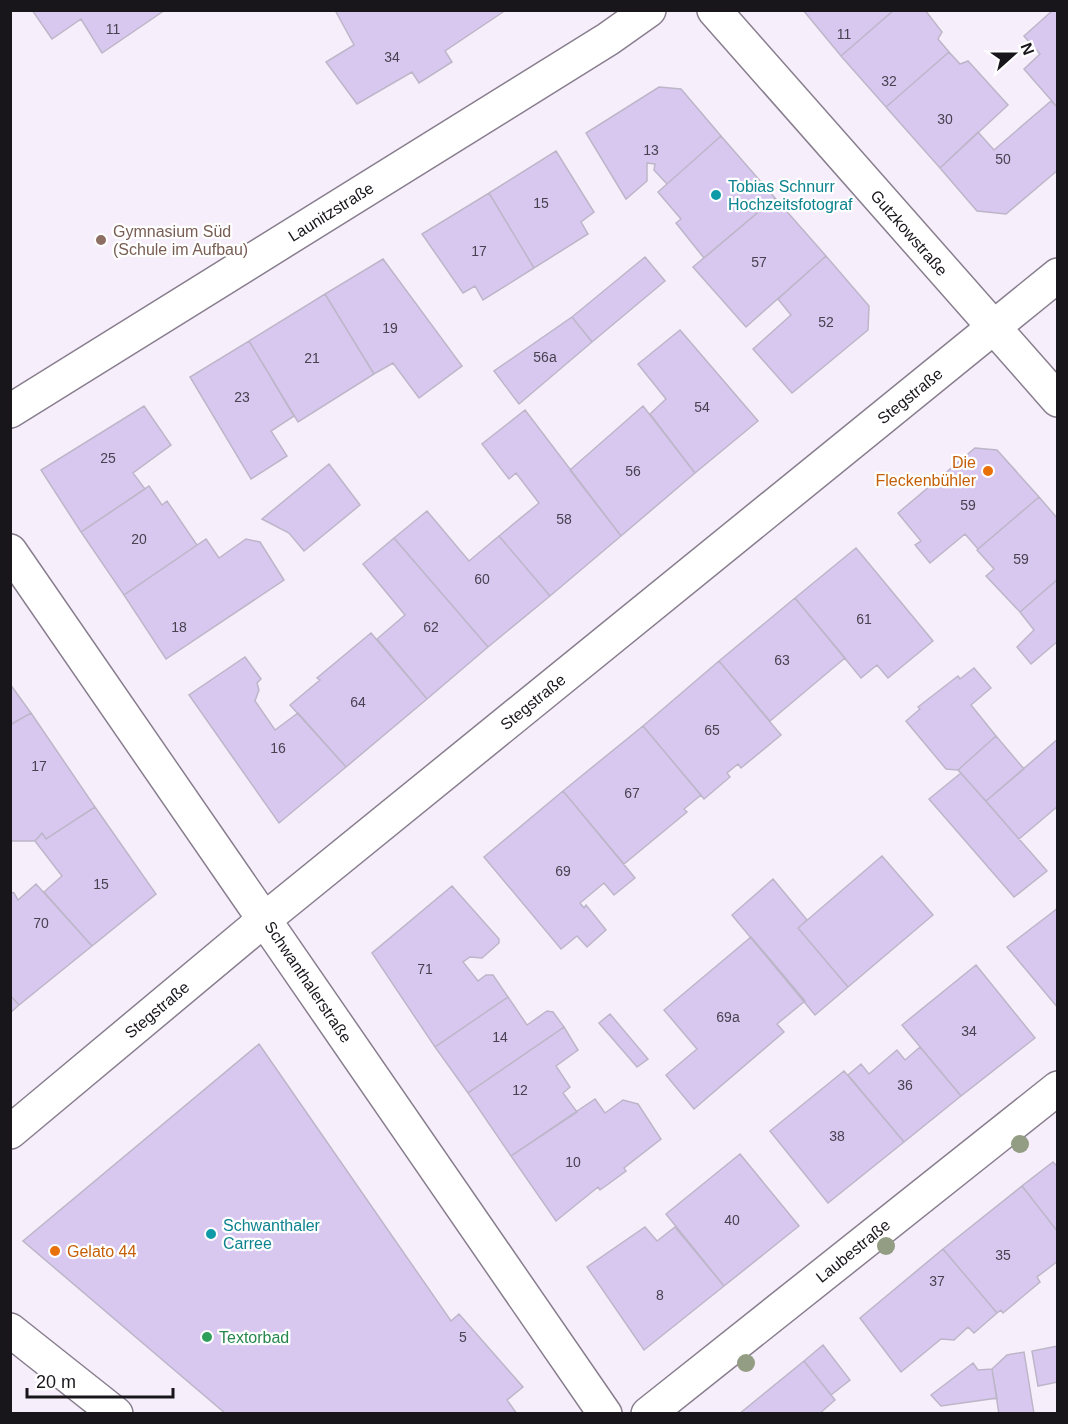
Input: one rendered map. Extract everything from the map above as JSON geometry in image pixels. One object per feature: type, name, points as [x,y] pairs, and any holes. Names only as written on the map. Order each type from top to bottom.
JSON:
[{"type":"street","name":"Launitzstraße","points":[[10,411],[598,45],[649,10]]},
{"type":"street","name":"Gutzkowstraße","points":[[714,10],[1058,400]]},
{"type":"street","name":"Stegstraße","points":[[10,1132],[265,919],[1058,275]]},
{"type":"street","name":"Schwanthalerstraße","points":[[10,551],[605,1413]]},
{"type":"street","name":"Laubestraße","points":[[648,1413],[1058,1088]]},
{"type":"street","points":[[10,1330],[116,1413]]},
{"type":"building","points":[[32,10],[165,10],[102,53],[81,19],[52,39]]},
{"type":"building","points":[[335,10],[506,10],[445,51],[452,62],[419,83],[412,72],[357,104],[326,62],[354,45]]},
{"type":"building","points":[[803,10],[894,10],[841,56]]},
{"type":"building","points":[[894,10],[925,10],[942,32],[938,39],[949,52],[886,107],[841,56]]},
{"type":"building","points":[[1053,10],[1058,12],[1058,108],[1024,69],[1040,54],[1024,36]]},
{"type":"building","points":[[949,52],[960,64],[968,61],[1008,105],[940,168],[886,107]]},
{"type":"building","points":[[659,87],[681,89],[721,136],[667,184],[654,170],[655,164],[647,163],[647,181],[626,199],[586,133]]},
{"type":"building","points":[[1051,101],[1058,108],[1058,170],[1006,214],[977,211],[940,168],[978,132],[994,150]]},
{"type":"building","name":"Tobias Schnurr Hochzeitsfotograf","points":[[721,136],[775,198],[704,258],[676,223],[681,219],[658,192]]},
{"type":"building","points":[[556,151],[594,212],[581,222],[588,234],[534,268],[489,193]]},
{"type":"building","points":[[489,193],[534,268],[483,300],[475,286],[463,293],[422,234]]},
{"type":"building","points":[[775,198],[826,256],[746,327],[693,267]]},
{"type":"building","points":[[826,256],[869,306],[868,330],[792,393],[753,349],[791,315],[778,299]]},
{"type":"building","points":[[645,257],[665,281],[592,342],[572,317]]},
{"type":"building","points":[[383,259],[462,366],[419,398],[393,363],[374,374],[325,294]]},
{"type":"building","points":[[325,294],[374,374],[298,422],[249,341]]},
{"type":"building","points":[[572,317],[592,342],[519,404],[494,371]]},
{"type":"building","points":[[680,330],[758,421],[695,473],[650,414],[666,399],[638,364]]},
{"type":"building","points":[[249,341],[294,416],[271,431],[287,456],[251,479],[190,377]]},
{"type":"building","points":[[144,406],[171,445],[133,473],[145,489],[81,532],[41,470]]},
{"type":"building","points":[[643,406],[695,473],[621,536],[570,470]]},
{"type":"building","points":[[525,410],[621,536],[550,596],[499,536],[539,503],[516,473],[509,479],[482,444]]},
{"type":"building","points":[[975,448],[997,450],[1039,497],[978,549],[965,534],[930,563],[915,545],[921,541],[898,513]]},
{"type":"building","points":[[329,464],[360,505],[304,551],[289,533],[262,519]]},
{"type":"building","points":[[149,486],[162,505],[167,501],[197,545],[124,595],[81,532]]},
{"type":"building","points":[[1039,497],[1058,519],[1058,579],[1020,612],[986,576],[994,569],[977,550]]},
{"type":"building","points":[[427,511],[469,561],[499,536],[550,596],[488,647],[394,538]]},
{"type":"building","points":[[394,538],[488,647],[427,699],[377,639],[405,615],[363,564]]},
{"type":"building","points":[[206,539],[219,558],[246,539],[260,542],[284,580],[166,659],[124,595]]},
{"type":"building","points":[[856,548],[933,641],[888,678],[877,665],[861,678],[795,598]]},
{"type":"building","points":[[1058,579],[1058,641],[1031,664],[1017,647],[1034,630],[1020,612]]},
{"type":"building","points":[[795,598],[845,658],[770,721],[719,661]]},
{"type":"building","points":[[371,633],[427,699],[346,767],[290,705],[320,680],[317,678]]},
{"type":"building","points":[[245,657],[261,679],[257,683],[259,690],[255,701],[275,730],[298,713],[346,767],[279,823],[189,695]]},
{"type":"building","points":[[719,661],[781,735],[741,768],[738,764],[727,773],[730,777],[704,799],[643,726]]},
{"type":"building","points":[[974,668],[991,688],[971,705],[996,736],[958,770],[946,769],[906,721],[920,709],[918,707],[958,676],[960,679]]},
{"type":"building","points":[[10,684],[31,713],[10,725]]},
{"type":"building","points":[[31,713],[95,807],[46,839],[42,833],[35,841],[10,841],[10,725]]},
{"type":"building","points":[[643,726],[701,795],[684,809],[687,812],[624,864],[563,791]]},
{"type":"building","points":[[996,736],[1024,769],[986,801],[958,770]]},
{"type":"building","points":[[1058,739],[1058,806],[1019,839],[986,801]]},
{"type":"building","points":[[961,773],[1047,871],[1014,897],[929,799]]},
{"type":"building","points":[[563,791],[635,878],[614,895],[604,883],[580,903],[584,908],[586,905],[606,930],[587,947],[577,936],[561,949],[484,857]]},
{"type":"building","points":[[95,807],[156,894],[92,946],[44,892],[62,876],[35,841],[42,833],[46,839]]},
{"type":"building","points":[[882,856],[933,915],[848,987],[798,928]]},
{"type":"building","points":[[773,879],[807,920],[798,928],[848,987],[815,1015],[732,915]]},
{"type":"building","points":[[36,884],[92,946],[19,1005],[10,995],[10,892],[14,893],[18,900]]},
{"type":"building","points":[[452,886],[499,939],[499,943],[482,958],[470,957],[463,962],[478,981],[486,975],[493,975],[508,997],[435,1047],[372,953]]},
{"type":"building","points":[[1058,908],[1058,1008],[1007,947]]},
{"type":"building","points":[[751,937],[805,1001],[777,1024],[784,1032],[694,1109],[666,1075],[697,1049],[664,1010]]},
{"type":"building","points":[[976,965],[1035,1038],[961,1096],[902,1025]]},
{"type":"building","points":[[10,995],[19,1005],[10,1013]]},
{"type":"building","points":[[508,997],[527,1025],[547,1011],[553,1012],[564,1027],[468,1093],[435,1047]]},
{"type":"building","points":[[610,1014],[648,1059],[637,1067],[599,1023]]},
{"type":"building","points":[[564,1027],[578,1050],[556,1066],[570,1087],[563,1093],[577,1112],[511,1156],[468,1093]]},
{"type":"building","name":"Schwanthaler Carree","points":[[259,1044],[451,1321],[459,1314],[523,1387],[507,1400],[517,1414],[226,1414],[23,1241]]},
{"type":"building","points":[[920,1047],[961,1096],[904,1142],[848,1075],[861,1064],[869,1074],[897,1050],[905,1060]]},
{"type":"building","points":[[844,1071],[904,1142],[828,1203],[770,1131]]},
{"type":"building","points":[[595,1099],[605,1113],[623,1100],[638,1104],[661,1139],[624,1168],[626,1171],[600,1190],[598,1187],[556,1221],[511,1156]]},
{"type":"building","points":[[740,1154],[799,1226],[724,1286],[666,1214]]},
{"type":"building","points":[[1053,1162],[1058,1167],[1058,1232],[1022,1186]]},
{"type":"building","points":[[1022,1186],[1058,1232],[1058,1261],[1037,1277],[1040,1282],[1003,1313],[1001,1310],[997,1313],[943,1249]]},
{"type":"building","points":[[645,1227],[657,1241],[675,1227],[724,1286],[644,1350],[587,1267]]},
{"type":"building","points":[[943,1249],[997,1313],[974,1333],[968,1327],[954,1340],[941,1339],[901,1372],[860,1318]]},
{"type":"building","points":[[823,1345],[850,1380],[831,1395],[804,1361]]},
{"type":"building","points":[[1058,1346],[1058,1382],[1038,1386],[1032,1351]]},
{"type":"building","points":[[1024,1352],[1034,1414],[999,1414],[992,1369],[1007,1355]]},
{"type":"building","points":[[804,1361],[835,1400],[819,1414],[739,1414]]},
{"type":"building","points":[[973,1363],[978,1370],[992,1369],[997,1398],[941,1406],[931,1395]]},
{"type":"place","name":"Tobias Schnurr Hochzeitsfotograf","points":[[716,195]]},
{"type":"place","name":"Gymnasium Süd (Schule im Aufbau)","points":[[101,240]]},
{"type":"place","name":"Die Fleckenbühler","points":[[988,471]]},
{"type":"place","name":"Schwanthaler Carree","points":[[211,1234]]},
{"type":"place","name":"Gelato 44","points":[[55,1251]]},
{"type":"place","name":"Textorbad","points":[[207,1337]]}]
